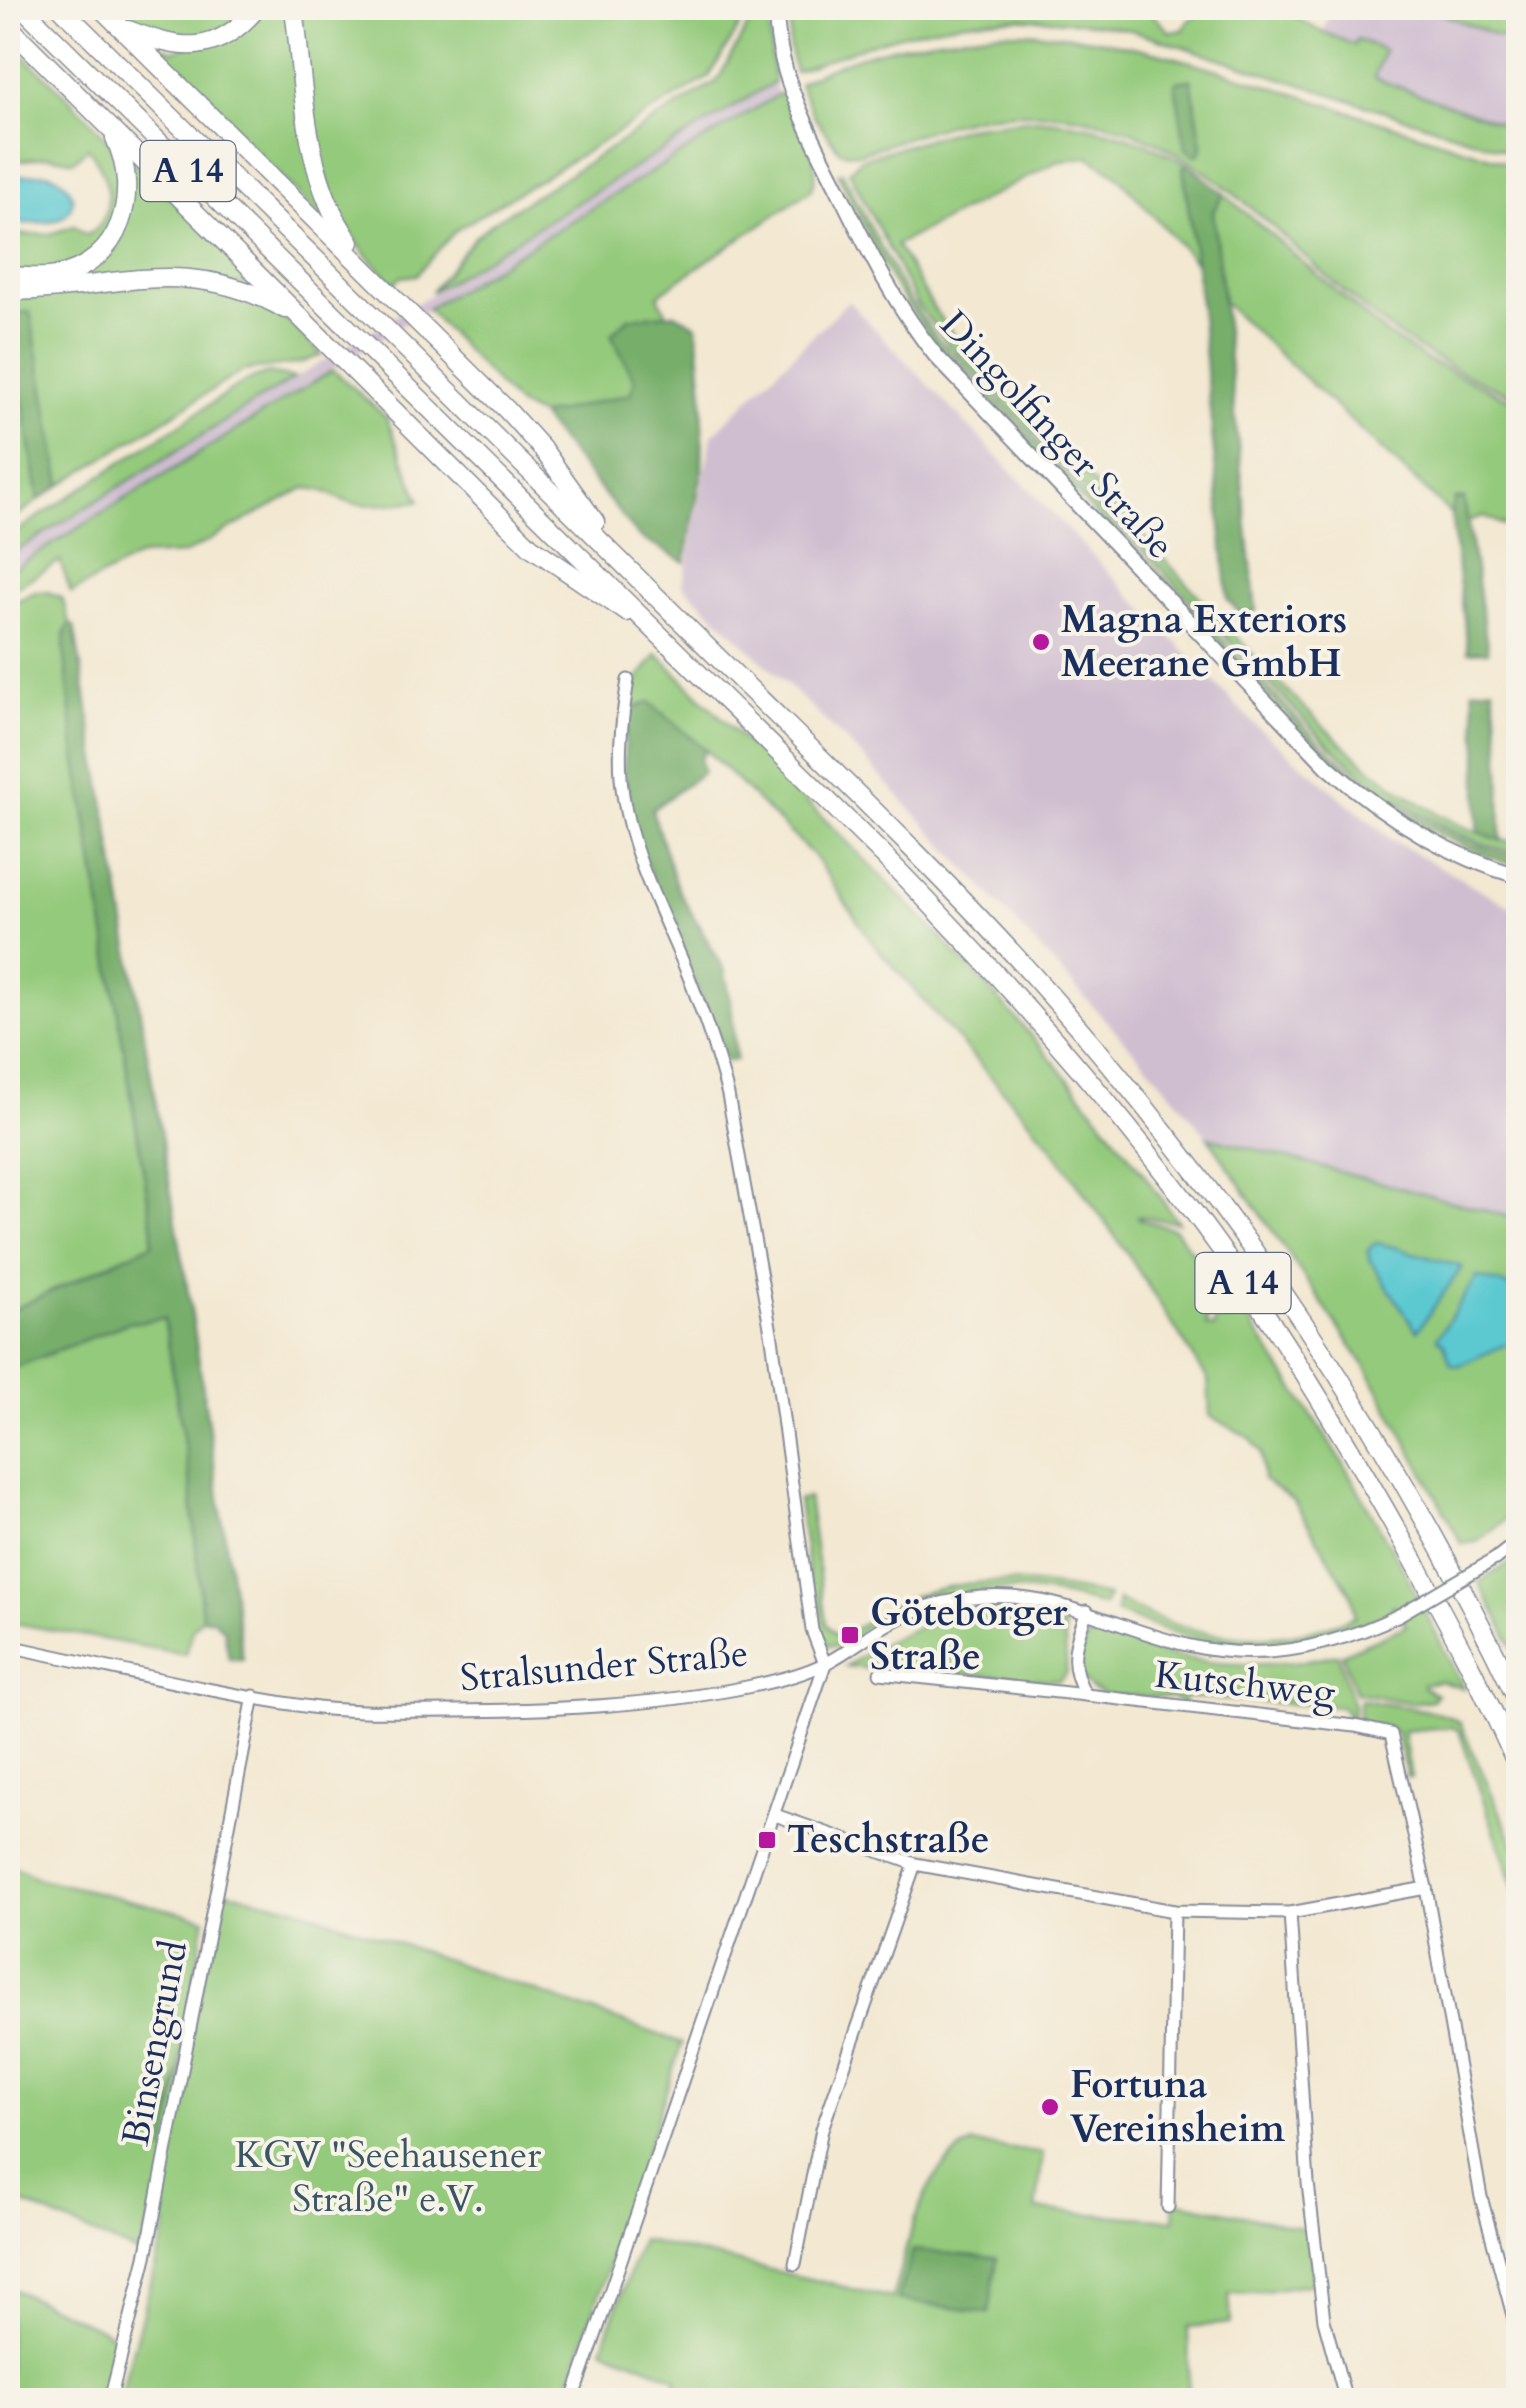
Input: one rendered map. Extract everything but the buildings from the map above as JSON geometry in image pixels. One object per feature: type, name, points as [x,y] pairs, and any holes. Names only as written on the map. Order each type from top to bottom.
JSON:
[{"type":"highway","name":"A 14","points":[[23,8],[656,629],[930,903],[1016,997],[1163,1172],[1254,1297],[1362,1466],[1462,1648],[1518,1768]]},
{"type":"highway","name":"A 14","points":[[61,8],[622,561],[957,895],[1038,982],[1256,1250],[1391,1459],[1484,1626],[1518,1700]]},
{"type":"highway","points":[[100,8],[422,324],[544,451],[622,561]]},
{"type":"highway","points":[[120,26],[169,45],[205,44],[240,28],[257,8]]},
{"type":"highway","points":[[294,8],[316,167],[338,225],[376,279]]},
{"type":"highway","points":[[8,26],[531,546],[656,629]]},
{"type":"highway","points":[[8,276],[56,276],[89,263],[116,235],[128,202],[128,181],[124,158],[104,121]]},
{"type":"highway","points":[[8,291],[191,276],[256,294],[307,321]]},
{"type":"main road","name":"Dingolfinger Straße","points":[[776,8],[780,54],[801,114],[883,281],[911,326],[936,356],[1328,767],[1414,830],[1459,854],[1516,876]]},
{"type":"street","points":[[573,2400],[825,1664],[812,1630],[772,1338],[728,1095],[720,1061],[689,977],[647,882],[625,808],[620,728],[628,680]]},
{"type":"street","name":"Stralsunder Straße","points":[[8,1646],[321,1708],[528,1710],[726,1692],[825,1664],[894,1620],[948,1602],[1017,1596],[1065,1604],[1186,1645],[1238,1652],[1301,1649],[1336,1641],[1399,1615],[1518,1541]]},
{"type":"street","points":[[1086,1695],[1076,1679],[1073,1650],[1087,1611]]},
{"type":"street","name":"Kutschweg","points":[[880,1673],[1387,1731],[1394,1739],[1426,1888]]},
{"type":"street","name":"Binsengrund","points":[[110,2400],[146,2258],[254,1696]]},
{"type":"street","points":[[775,1815],[914,1864],[1174,1910],[1290,1913],[1426,1888],[1481,2197],[1518,2334]]},
{"type":"street","points":[[795,2264],[822,2129],[914,1864]]},
{"type":"street","points":[[1168,2207],[1174,1910]]},
{"type":"street","points":[[1290,1913],[1308,2183],[1324,2320],[1346,2400]]},
{"type":"shaded area","points":[[1332,8],[1518,8],[1518,139],[1307,71]]},
{"type":"shaded area","points":[[774,82],[778,95],[8,572],[8,556]]},
{"type":"shaded area","points":[[848,301],[1257,727],[1392,840],[1518,911],[1518,1219],[1208,1137],[1157,1076],[860,754],[683,585],[712,435]]},
{"type":"green space","points":[[115,8],[252,8],[220,34],[192,40],[150,31]]},
{"type":"green space","points":[[263,8],[288,8],[333,229],[145,42],[175,51]]},
{"type":"green space","points":[[298,8],[751,8],[709,77],[456,230],[416,275],[401,277],[394,284],[358,244],[330,190],[314,130]]},
{"type":"green space","points":[[758,8],[768,8],[774,82],[431,292],[474,238],[493,222],[717,81]]},
{"type":"green space","points":[[792,8],[1152,8],[1150,12],[1170,32],[1183,30],[1189,20],[1206,12],[1203,8],[1281,8],[1354,45],[1357,39],[1384,50],[1374,78],[1518,129],[1518,154],[1131,30],[1084,23],[999,19],[960,23],[881,41],[795,72],[789,45]]},
{"type":"green space","points":[[1427,8],[1491,8],[1518,15],[1518,40],[1497,36]]},
{"type":"green space","points":[[1002,32],[1111,42],[1181,59],[1518,166],[1518,397],[1452,368],[1391,330],[1217,181],[1172,151],[1123,128],[1067,115],[1004,114],[948,125],[857,154],[840,151],[815,118],[799,84],[870,53],[924,41]]},
{"type":"green space","points":[[8,41],[96,126],[114,151],[119,168],[118,204],[104,238],[78,263],[61,270],[8,273],[8,235],[50,234],[74,226],[86,235],[104,218],[108,194],[105,181],[88,148],[74,161],[50,156],[8,163]]},
{"type":"green space","points":[[1191,79],[1202,145],[1200,154],[1195,155],[1186,149],[1175,85],[1177,81]]},
{"type":"green space","points":[[784,91],[812,154],[815,179],[811,190],[663,291],[658,296],[667,314],[630,318],[635,381],[630,394],[540,416],[517,405],[427,309]]},
{"type":"green space","points":[[1032,119],[1113,132],[1189,165],[1183,167],[1196,263],[1116,174],[1088,156],[1057,162],[896,245],[934,309],[955,337],[1332,735],[1422,804],[1469,829],[1518,844],[1518,855],[1437,823],[1365,775],[1321,737],[948,344],[917,304],[849,171],[861,159],[966,127]]},
{"type":"green space","points":[[127,156],[272,295],[242,285],[34,283],[111,248]]},
{"type":"green space","points":[[1189,165],[1224,194],[1213,211],[1256,611],[1244,618],[1228,600],[1183,167]]},
{"type":"green space","points":[[842,172],[905,294],[936,337],[1317,740],[1410,812],[1462,839],[1518,859],[1518,866],[1461,845],[1408,817],[1359,783],[1313,743],[936,346],[893,284],[838,174]]},
{"type":"green space","points":[[1224,194],[1385,333],[1427,360],[1518,403],[1518,531],[1483,516],[1468,521],[1463,499],[1455,500],[1451,514],[1223,302],[1213,211]]},
{"type":"green space","points":[[149,284],[207,291],[261,306],[294,326],[322,355],[300,363],[242,371],[61,485],[30,313],[9,314],[39,500],[8,523],[8,298]]},
{"type":"green space","points":[[30,312],[61,485],[39,500],[8,314]]},
{"type":"green space","points":[[675,313],[697,325],[703,394],[702,471],[685,562],[639,537],[540,416],[630,394],[635,381],[611,334],[629,318]]},
{"type":"green space","points":[[333,370],[386,417],[420,501],[360,504],[305,488],[184,554],[140,556],[71,593],[60,561],[8,592],[8,572]]},
{"type":"green space","points":[[268,373],[294,378],[8,556],[8,537],[244,382]]},
{"type":"green space","points":[[1455,499],[1464,499],[1488,651],[1468,652],[1451,514]]},
{"type":"green space","points":[[35,592],[62,598],[70,624],[65,633],[75,749],[153,1230],[152,1244],[8,1312],[8,605]]},
{"type":"green space","points":[[70,624],[74,626],[192,1315],[243,1659],[229,1659],[224,1630],[213,1619],[202,1618],[191,1487],[164,1318],[127,1323],[8,1370],[8,1312],[152,1244],[153,1230],[75,749],[64,648]]},
{"type":"green space","points":[[657,654],[931,927],[997,997],[1121,1144],[1178,1222],[1138,1216],[1139,1219],[1175,1229],[1214,1282],[1206,1326],[1214,1328],[1219,1284],[1224,1282],[1343,1463],[1406,1574],[1464,1689],[1439,1681],[1423,1684],[1437,1694],[1432,1700],[1411,1703],[1355,1692],[1342,1654],[1406,1626],[1395,1605],[1394,1610],[1321,1638],[1255,1646],[1190,1637],[1116,1612],[1118,1600],[1146,1614],[1204,1632],[1265,1637],[1325,1627],[1355,1616],[1352,1596],[1294,1501],[1263,1480],[1261,1452],[1250,1438],[1210,1416],[1208,1380],[1129,1256],[1048,1142],[872,942],[814,856],[706,750],[649,702],[627,712],[632,687]]},
{"type":"green space","points":[[1493,687],[1500,745],[1501,841],[1478,832],[1473,689]]},
{"type":"green space","points":[[649,702],[706,750],[700,759],[703,772],[652,810],[677,888],[724,969],[736,1060],[726,1061],[634,835],[624,768],[627,712]]},
{"type":"green space","points":[[1208,1137],[1518,1219],[1518,1510],[1476,1542],[1462,1544],[1369,1372]]},
{"type":"green space","points":[[164,1318],[191,1487],[202,1618],[193,1628],[185,1654],[8,1622],[8,1370],[127,1323]]},
{"type":"green space","points":[[808,1498],[826,1624],[835,1634],[852,1630],[904,1600],[956,1585],[1030,1583],[1108,1596],[1103,1606],[1030,1591],[966,1593],[903,1612],[838,1646],[829,1646],[817,1631],[798,1500]]},
{"type":"green space","points":[[1518,1558],[1518,1657],[1479,1582]]},
{"type":"green space","points":[[1026,1610],[1050,1617],[1064,1628],[1067,1672],[1059,1681],[902,1669],[883,1655],[873,1655],[871,1669],[846,1666],[889,1640],[931,1623],[975,1613]]},
{"type":"green space","points":[[1089,1635],[1187,1659],[1230,1664],[1295,1662],[1338,1654],[1353,1705],[1352,1722],[1342,1707],[1184,1697],[1184,1705],[1174,1698],[1104,1694],[1081,1678],[1079,1654]]},
{"type":"green space","points":[[1360,1699],[1426,1710],[1460,1723],[1518,1852],[1518,1898],[1459,1731],[1451,1727],[1403,1731],[1411,1777],[1407,1777],[1396,1732],[1357,1723]]},
{"type":"green space","name":"KGV \"Seehausener Straße\" e.V.","points":[[8,1863],[40,1879],[205,1918],[164,2154],[220,1890],[301,1909],[682,2043],[564,2400],[119,2400],[167,2224],[154,2210],[139,2254],[8,2197]]},
{"type":"green space","points":[[973,2144],[1043,2153],[1036,2210],[1174,2220],[1175,2201],[1308,2229],[1314,2283],[1229,2293],[1231,2323],[1188,2327],[1189,2400],[671,2400],[677,2378],[602,2348],[641,2240],[892,2298],[927,2191],[954,2156]]},
{"type":"green space","points":[[913,2250],[997,2258],[989,2313],[897,2300]]},
{"type":"green space","points":[[8,2287],[120,2338],[103,2400],[8,2400]]},
{"type":"water","points":[[45,173],[67,186],[71,208],[47,222],[8,224],[8,177]]},
{"type":"water","points":[[1379,1243],[1462,1267],[1417,1331],[1370,1261],[1368,1251]]},
{"type":"water","points":[[1477,1277],[1518,1289],[1518,1339],[1458,1366],[1451,1364],[1444,1344],[1437,1338]]},
{"type":"place","name":"Magna Exteriors Meerane GmbH","points":[[1041,642]]},
{"type":"place","name":"Göteborger Straße","points":[[850,1635]]},
{"type":"place","name":"Teschstraße","points":[[767,1840]]},
{"type":"place","name":"Fortuna Vereinsheim","points":[[1050,2107]]}]
